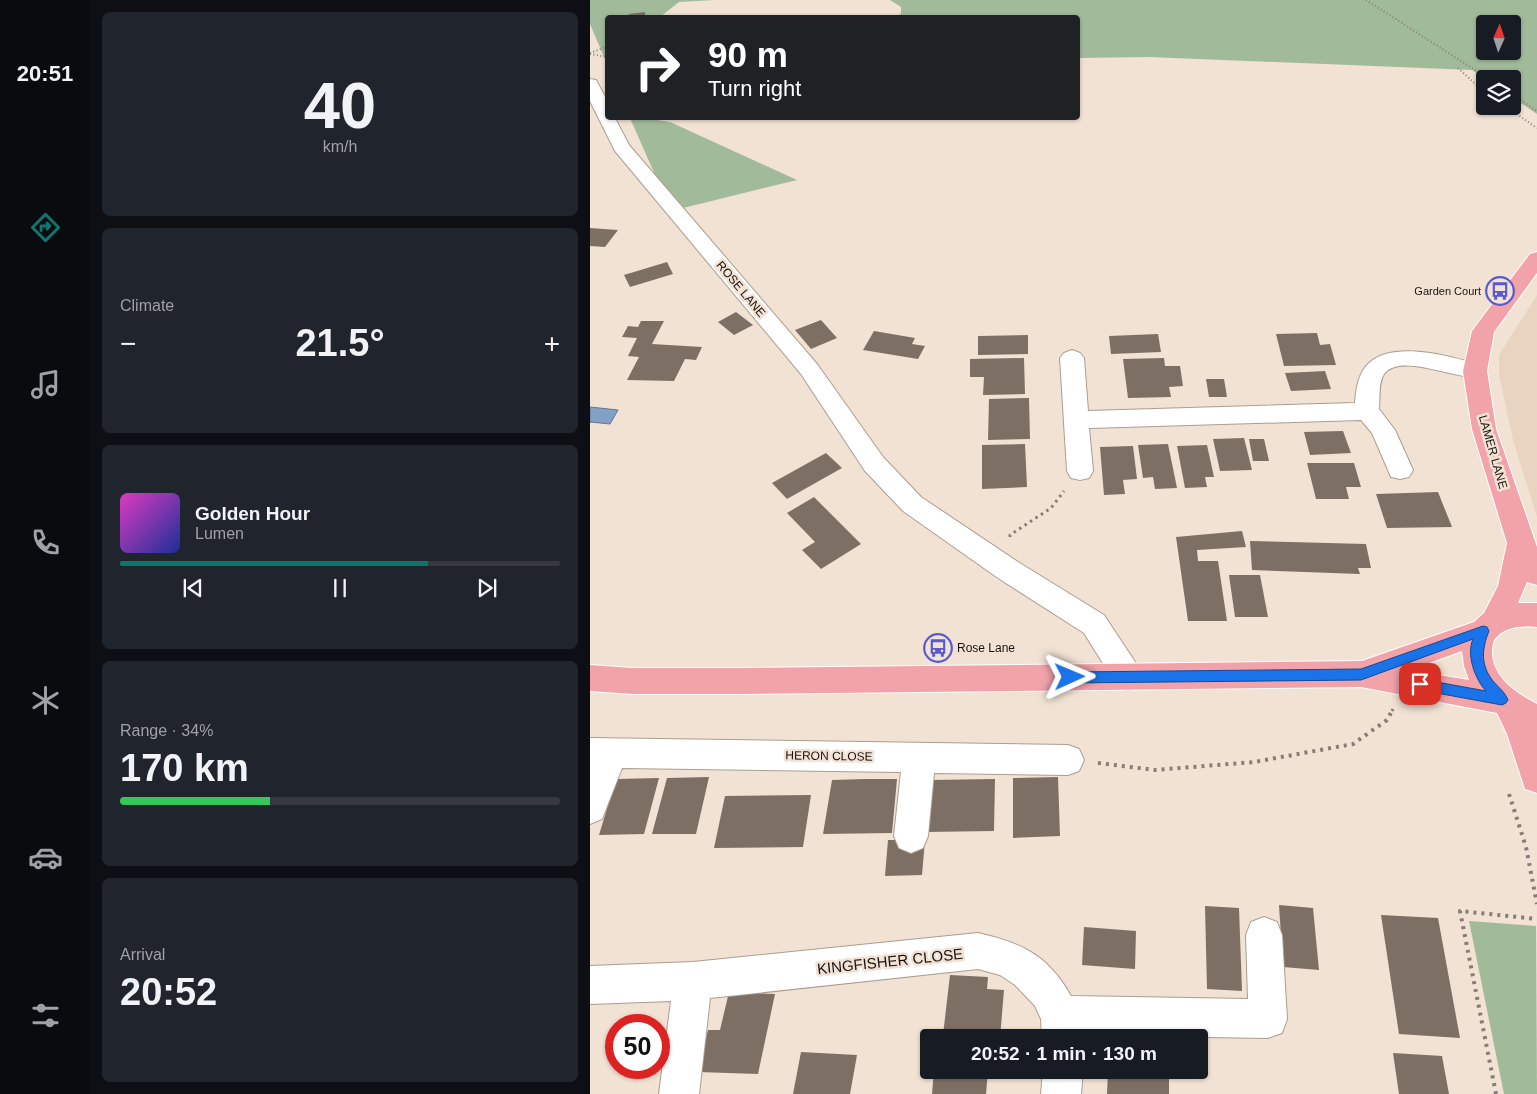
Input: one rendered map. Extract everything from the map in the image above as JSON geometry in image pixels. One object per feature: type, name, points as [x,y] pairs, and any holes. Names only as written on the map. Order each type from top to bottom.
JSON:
[{"type":"main road","name":"LAMER LANE","points":[[1537,258],[1483,331],[1475,371],[1484,429],[1521,543],[1537,574]]},
{"type":"main road","name":"LAMER LANE","points":[[1521,543],[1512,586],[1476,646],[1478,664],[1486,682],[1517,709],[1537,778]]},
{"type":"main road","points":[[1361,674],[1490,625],[1511,614],[1537,615]]},
{"type":"main road","points":[[590,678],[742,682],[1361,674],[1408,682],[1517,709]]},
{"type":"street","name":"ROSE LANE","points":[[590,84],[605,114]]},
{"type":"street","name":"ROSE LANE","points":[[608,120],[621,147],[809,369],[874,464],[912,504],[1008,570],[1094,624],[1128,677]]},
{"type":"street","points":[[1072,358],[1078,420],[1080,471]]},
{"type":"street","points":[[1400,470],[1383,430],[1367,411],[1370,382],[1375,371],[1382,363],[1408,358],[1475,371]]},
{"type":"street","points":[[1078,420],[1367,411]]},
{"type":"street","points":[[590,808],[600,754]]},
{"type":"street","name":"HERON CLOSE","points":[[600,754],[1068,760]]},
{"type":"street","points":[[911,836],[919,757]]},
{"type":"street","name":"KINGFISHER CLOSE","points":[[590,985],[693,981],[978,951],[1008,958],[1028,972],[1048,993],[1060,1026],[1268,1019],[1264,936]]},
{"type":"street","points":[[680,1094],[693,981]]},
{"type":"street","points":[[1061,1094],[1062,1079]]},
{"type":"path","points":[[1366,0],[1476,71]]},
{"type":"path","points":[[590,54],[605,47]]},
{"type":"path","points":[[590,54],[605,56]]},
{"type":"path","points":[[1458,68],[1476,86]]},
{"type":"path","points":[[1521,100],[1537,111]]},
{"type":"path","points":[[1518,115],[1537,128]]},
{"type":"path","points":[[1008,570],[1010,535],[1051,508],[1080,471]]},
{"type":"path","points":[[1068,760],[1155,770],[1254,762],[1353,744],[1387,720],[1408,682]]},
{"type":"path","points":[[1508,790],[1526,847],[1537,904]]},
{"type":"path","points":[[1496,1094],[1460,911],[1537,919]]},
{"type":"shaded area","points":[[1537,295],[1537,517],[1513,440],[1499,375],[1499,355]]},
{"type":"green space","points":[[590,0],[715,0],[679,2],[663,15],[605,15],[605,59],[590,24]]},
{"type":"green space","points":[[890,0],[1537,0],[1537,114],[1521,103],[1521,70],[1476,70],[1476,73],[1472,70],[1149,57],[1080,58],[1080,15],[898,15],[901,14],[901,7]]},
{"type":"green space","points":[[631,120],[670,122],[797,180],[671,211]]},
{"type":"green space","points":[[1469,921],[1536,926],[1537,1094],[1504,1094]]},
{"type":"water","points":[[590,407],[618,410],[610,424],[590,422]]},
{"type":"building","points":[[645,12],[645,15],[629,14]]},
{"type":"building","points":[[590,228],[618,230],[605,247],[590,246]]},
{"type":"building","points":[[667,262],[673,274],[630,287],[624,275]]},
{"type":"building","points":[[736,312],[753,325],[734,335],[718,322]]},
{"type":"building","points":[[821,320],[837,338],[811,349],[795,330]]},
{"type":"building","points":[[641,321],[664,321],[652,344],[702,347],[696,360],[685,359],[674,381],[627,380],[639,357],[628,356],[637,338],[622,337],[628,326],[638,327]]},
{"type":"building","points":[[874,331],[915,338],[912,344],[925,346],[918,359],[863,350]]},
{"type":"building","points":[[1317,333],[1320,345],[1330,344],[1336,365],[1284,366],[1276,334]]},
{"type":"building","points":[[1158,334],[1161,352],[1111,354],[1109,336]]},
{"type":"building","points":[[1028,335],[1028,354],[978,355],[978,336]]},
{"type":"building","points":[[1024,358],[1025,394],[983,395],[984,377],[970,377],[970,359]]},
{"type":"building","points":[[1164,358],[1165,366],[1180,366],[1183,386],[1169,387],[1171,397],[1128,398],[1123,359]]},
{"type":"building","points":[[1325,371],[1331,389],[1291,391],[1285,373]]},
{"type":"building","points":[[1206,379],[1224,379],[1227,397],[1209,397]]},
{"type":"building","points":[[1029,398],[1030,439],[988,440],[989,399]]},
{"type":"building","points":[[1343,431],[1351,453],[1310,455],[1304,432]]},
{"type":"building","points":[[1244,438],[1252,470],[1220,471],[1213,439]]},
{"type":"building","points":[[1249,439],[1264,439],[1269,461],[1253,461]]},
{"type":"building","points":[[1025,444],[1027,487],[982,489],[982,445]]},
{"type":"building","points":[[1168,444],[1177,488],[1155,489],[1153,477],[1143,478],[1138,445]]},
{"type":"building","points":[[1207,445],[1214,477],[1205,477],[1207,487],[1185,488],[1177,446]]},
{"type":"building","points":[[1133,446],[1137,479],[1123,480],[1125,494],[1104,495],[1100,447]]},
{"type":"building","points":[[826,453],[842,468],[787,499],[772,483]]},
{"type":"building","points":[[1307,463],[1354,463],[1361,487],[1346,487],[1349,499],[1316,499]]},
{"type":"building","points":[[1438,492],[1452,527],[1387,528],[1376,494]]},
{"type":"building","points":[[814,497],[861,544],[821,569],[802,550],[815,542],[787,513]]},
{"type":"building","points":[[1242,531],[1246,547],[1197,550],[1198,561],[1218,561],[1227,621],[1188,621],[1176,537]]},
{"type":"building","points":[[1250,541],[1366,544],[1371,568],[1358,568],[1360,574],[1252,570]]},
{"type":"building","points":[[1229,575],[1260,575],[1268,617],[1235,617]]},
{"type":"building","points":[[709,777],[696,834],[652,834],[667,778]]},
{"type":"building","points":[[1058,777],[1060,836],[1013,838],[1013,778]]},
{"type":"building","points":[[659,778],[644,834],[599,835],[616,779]]},
{"type":"building","points":[[897,779],[892,833],[823,834],[832,780]]},
{"type":"building","points":[[995,779],[994,831],[926,832],[930,780]]},
{"type":"building","points":[[811,795],[803,847],[714,848],[725,796]]},
{"type":"building","points":[[888,840],[925,840],[922,875],[885,876]]},
{"type":"building","points":[[1279,905],[1313,908],[1319,970],[1283,967]]},
{"type":"building","points":[[1205,906],[1239,908],[1242,991],[1207,989]]},
{"type":"building","points":[[1381,915],[1438,918],[1460,1038],[1399,1034]]},
{"type":"building","points":[[1084,927],[1136,931],[1135,969],[1082,965]]},
{"type":"building","points":[[950,975],[988,977],[987,989],[1004,990],[1001,1029],[944,1029]]},
{"type":"building","points":[[729,992],[775,994],[758,1074],[698,1072],[708,1030],[720,1030]]},
{"type":"building","points":[[801,1052],[857,1055],[850,1094],[793,1094]]},
{"type":"building","points":[[1393,1053],[1442,1056],[1449,1094],[1399,1094]]},
{"type":"building","points":[[933,1079],[987,1079],[986,1094],[932,1094]]},
{"type":"building","points":[[1108,1079],[1169,1079],[1169,1094],[1107,1094]]},
{"type":"place","name":"Garden Court","points":[[1500,291]]},
{"type":"place","name":"Rose Lane","points":[[938,648]]},
{"type":"route","points":[[1070,677],[1361,674],[1418,652],[1483,631],[1476,646],[1478,664],[1486,682],[1502,700],[1420,684]]}]
